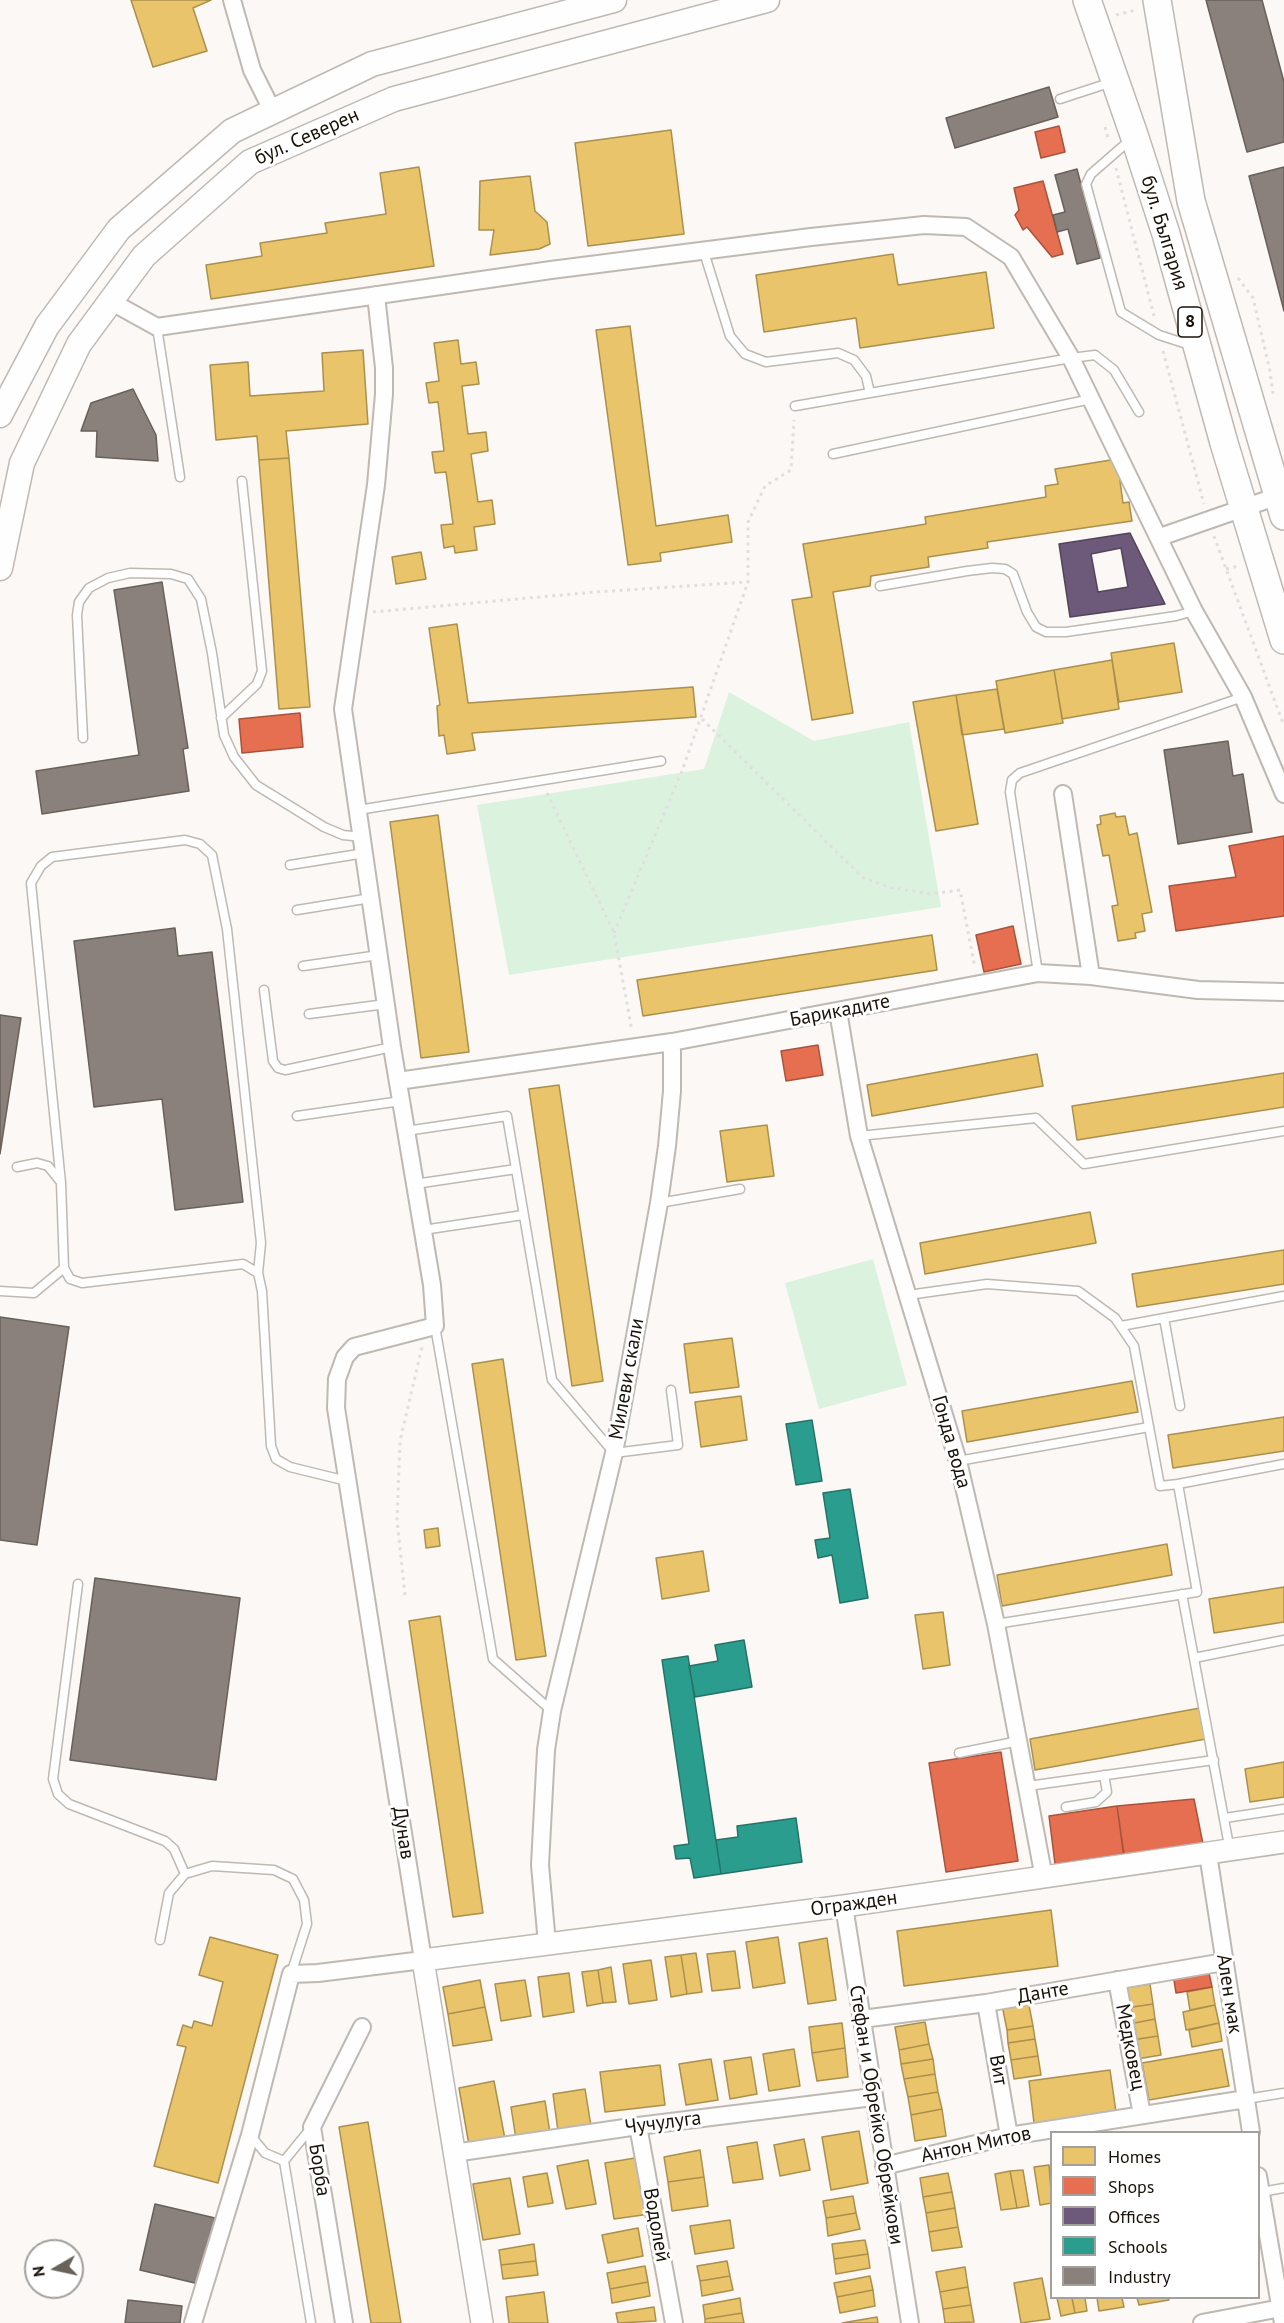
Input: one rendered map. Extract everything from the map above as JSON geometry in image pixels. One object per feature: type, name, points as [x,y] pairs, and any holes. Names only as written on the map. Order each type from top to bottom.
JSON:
[{"type":"main road","name":"бул. Северен","points":[[0,415],[47,326],[119,229],[232,131],[372,64],[615,0]]},
{"type":"main road","name":"бул. Северен","points":[[0,568],[22,463],[79,344],[144,256],[250,162],[394,99],[767,0]]},
{"type":"main road","name":"бул. България","points":[[1087,0],[1166,234],[1243,509],[1284,640]]},
{"type":"main road","name":"8","points":[[1151,4],[1191,201],[1282,502]]},
{"type":"street","points":[[232,0],[252,70],[273,111]]},
{"type":"street","points":[[110,302],[158,327],[551,270],[811,237],[924,225],[966,227],[1011,257],[1071,357],[1194,611],[1243,697],[1284,794]]},
{"type":"street","points":[[376,295],[384,368],[384,394],[376,485],[343,710],[392,1047],[432,1286],[435,1326]]},
{"type":"street","points":[[1160,537],[1243,509],[1282,502]]},
{"type":"street","points":[[1063,794],[1091,976]]},
{"type":"street","name":"Барикадите","points":[[398,1081],[672,1042],[1038,973],[1091,976],[1198,990],[1284,993]]},
{"type":"street","name":"Гонда вода","points":[[838,1011],[859,1136],[958,1461],[996,1624],[1029,1786],[1044,1878]]},
{"type":"street","name":"Милеви скали","points":[[547,1944],[540,1855],[546,1750],[552,1711],[614,1453],[659,1203],[672,1091],[672,1042]]},
{"type":"street","name":"Дунав","points":[[435,1326],[354,1347],[345,1357],[338,1379],[336,1408],[482,2323]]},
{"type":"street","name":"Огражден","points":[[423,1960],[844,1906],[1284,1842]]},
{"type":"street","name":"Ален мак","points":[[1208,1854],[1251,2131]]},
{"type":"street","name":"Стефан и Обрейко Обрейкови","points":[[844,1906],[910,2323]]},
{"type":"street","points":[[193,2323],[250,2135],[291,1974],[423,1960]]},
{"type":"street","name":"Данте","points":[[862,2019],[986,2003],[1224,1962]]},
{"type":"street","name":"Медковец","points":[[1117,1980],[1142,2115]]},
{"type":"street","name":"Вит","points":[[986,2003],[1009,2136]]},
{"type":"street","name":"Борба","points":[[344,2323],[312,2127],[362,2027]]},
{"type":"street","name":"Чучулуга","points":[[454,2153],[638,2126],[873,2097]]},
{"type":"street","name":"Антон Митов","points":[[884,2166],[1009,2136],[1246,2099]]},
{"type":"street","name":"Водолей","points":[[638,2126],[674,2323]]},
{"type":"street","points":[[1202,2323],[1282,2315],[1260,2184]]},
{"type":"lane","points":[[1060,99],[1115,81]]},
{"type":"lane","points":[[1134,135],[1091,174],[1086,184],[1121,312],[1159,334],[1197,347]]},
{"type":"lane","points":[[704,252],[730,336],[744,354],[766,363],[838,353],[854,360],[866,376],[870,393]]},
{"type":"lane","points":[[158,327],[180,477]]},
{"type":"lane","points":[[795,406],[1071,357],[1095,355],[1114,370],[1139,412]]},
{"type":"lane","points":[[833,454],[1092,399]]},
{"type":"lane","points":[[221,718],[257,684],[262,670],[242,481]]},
{"type":"lane","points":[[880,586],[967,571],[992,568],[1005,570],[1013,573],[1027,612],[1036,627],[1046,632],[1066,632],[1176,616],[1194,611]]},
{"type":"lane","points":[[83,738],[77,615],[79,602],[89,588],[108,578],[130,573],[171,574],[188,579],[201,599],[212,653],[224,735],[234,757],[256,784],[324,827],[363,845]]},
{"type":"lane","points":[[1038,973],[1010,792],[1012,780],[1020,773],[1243,697]]},
{"type":"lane","points":[[358,810],[661,761]]},
{"type":"lane","points":[[258,1273],[243,1264],[82,1283],[70,1279],[64,1268],[61,1183],[31,883],[41,866],[52,857],[185,840],[200,844],[212,855],[227,929],[261,1243],[258,1273],[262,1292],[271,1446],[276,1459],[290,1467],[347,1481]]},
{"type":"lane","points":[[290,865],[363,845]]},
{"type":"lane","points":[[297,910],[371,898]]},
{"type":"lane","points":[[303,966],[379,955]]},
{"type":"lane","points":[[264,990],[273,1061],[278,1068],[285,1070],[392,1047]]},
{"type":"lane","points":[[309,1014],[387,1004]]},
{"type":"lane","points":[[297,1116],[401,1101]]},
{"type":"lane","points":[[406,1131],[507,1116],[552,1380],[614,1453],[678,1445],[671,1390]]},
{"type":"lane","points":[[859,1136],[1036,1118],[1084,1164],[1284,1131]]},
{"type":"lane","points":[[18,1167],[37,1163],[48,1166],[61,1183]]},
{"type":"lane","points":[[415,1184],[516,1169]]},
{"type":"lane","points":[[659,1203],[740,1189]]},
{"type":"lane","points":[[423,1230],[523,1215]]},
{"type":"lane","points":[[0,1290],[34,1293],[64,1268]]},
{"type":"lane","points":[[908,1295],[987,1284],[1078,1291],[1115,1318],[1134,1346],[1160,1486],[1284,1464]]},
{"type":"lane","points":[[1121,1326],[1284,1296]]},
{"type":"lane","points":[[1164,1318],[1180,1406]]},
{"type":"lane","points":[[435,1326],[493,1659],[552,1711]]},
{"type":"lane","points":[[958,1461],[1149,1427]]},
{"type":"lane","points":[[996,1624],[1197,1592],[1178,1484]]},
{"type":"lane","points":[[78,1584],[53,1779],[58,1794],[69,1804],[165,1840],[174,1849],[185,1874]]},
{"type":"lane","points":[[1182,1594],[1230,1851]]},
{"type":"lane","points":[[1194,1658],[1284,1640]]},
{"type":"lane","points":[[959,1753],[1020,1741]]},
{"type":"lane","points":[[1029,1786],[1214,1760]]},
{"type":"lane","points":[[1066,1808],[1096,1802],[1107,1792],[1104,1775]]},
{"type":"lane","points":[[1225,1818],[1284,1809]]},
{"type":"lane","points":[[160,1940],[169,1893],[185,1874],[212,1866],[274,1870],[293,1879],[304,1900],[307,1924],[291,1974]]},
{"type":"lane","points":[[1246,2099],[1284,2093]]},
{"type":"lane","points":[[312,2127],[284,2161],[312,2323]]},
{"type":"lane","points":[[250,2135],[265,2154],[284,2161]]},
{"type":"lane","points":[[1260,2184],[1284,2188]]},
{"type":"path","points":[[1112,17],[1151,4]]},
{"type":"path","points":[[1104,122],[1182,427],[1209,521],[1284,726]]},
{"type":"path","points":[[1236,276],[1253,298],[1273,394]]},
{"type":"path","points":[[614,933],[702,719],[748,582],[748,522],[765,486],[791,470],[795,406]]},
{"type":"path","points":[[357,613],[595,591],[748,582]]},
{"type":"path","points":[[702,719],[862,877],[888,887],[930,894],[960,890],[978,985]]},
{"type":"path","points":[[541,780],[614,933],[635,1047]]},
{"type":"path","points":[[405,1594],[397,1520],[400,1441],[424,1339],[435,1326]]},
{"type":"green space","points":[[729,692],[814,741],[909,722],[941,907],[509,975],[477,805],[704,769]]},
{"type":"green space","points":[[873,1259],[907,1385],[819,1409],[785,1283]]},
{"type":"building: Homes","points":[[131,0],[211,0],[193,8],[207,51],[153,67]]},
{"type":"building: Homes","points":[[671,130],[684,234],[588,246],[575,143]]},
{"type":"building: Homes","points":[[419,167],[434,266],[211,299],[206,265],[262,256],[260,243],[327,233],[325,223],[386,214],[380,173]]},
{"type":"building: Homes","points":[[530,176],[535,211],[547,222],[550,244],[539,249],[490,255],[494,230],[479,230],[480,181]]},
{"type":"building: Homes","points":[[893,254],[898,285],[986,272],[994,328],[860,348],[856,318],[764,332],[756,275]]},
{"type":"building: Homes","points":[[630,326],[656,526],[728,515],[732,542],[660,553],[661,561],[628,565],[596,330]]},
{"type":"building: Homes","points":[[458,340],[461,364],[476,362],[479,384],[462,386],[468,434],[486,432],[488,451],[471,454],[478,502],[492,500],[495,524],[474,527],[477,550],[455,553],[454,546],[444,548],[441,525],[453,524],[446,472],[435,473],[432,452],[444,451],[438,402],[429,403],[426,383],[439,381],[434,343]]},
{"type":"building: Homes","points":[[363,350],[368,424],[286,431],[289,458],[259,460],[257,436],[216,440],[210,365],[248,362],[250,396],[324,391],[322,353]]},
{"type":"building: Homes","points":[[289,458],[310,707],[279,709],[259,460]]},
{"type":"building: Homes","points":[[1117,459],[1123,503],[1129,502],[1132,521],[987,542],[988,548],[928,557],[929,567],[871,576],[870,586],[833,592],[853,713],[812,720],[792,600],[812,597],[803,544],[926,524],[925,517],[1046,497],[1045,486],[1058,484],[1055,469]]},
{"type":"building: Homes","points":[[421,552],[426,579],[396,584],[392,557]]},
{"type":"building: Homes","points":[[457,624],[468,703],[693,687],[696,717],[472,733],[475,750],[447,754],[444,735],[439,736],[437,706],[440,705],[429,628]]},
{"type":"building: Homes","points":[[1174,643],[1182,692],[1119,702],[1111,653]]},
{"type":"building: Homes","points":[[1112,660],[1119,709],[1062,719],[1054,670]]},
{"type":"building: Homes","points":[[1054,670],[1063,723],[1005,733],[996,681]]},
{"type":"building: Homes","points":[[997,689],[1004,729],[962,735],[956,695]]},
{"type":"building: Homes","points":[[956,695],[978,824],[936,831],[913,702]]},
{"type":"building: Homes","points":[[1115,813],[1116,817],[1125,816],[1129,835],[1137,833],[1152,912],[1142,914],[1145,931],[1135,933],[1136,938],[1118,941],[1112,906],[1118,905],[1109,855],[1103,856],[1097,825],[1101,824],[1100,816]]},
{"type":"building: Homes","points":[[438,815],[469,1052],[421,1058],[390,822]]},
{"type":"building: Homes","points":[[932,935],[937,970],[643,1016],[637,980]]},
{"type":"building: Homes","points":[[1037,1054],[1043,1086],[872,1116],[867,1085]]},
{"type":"building: Homes","points":[[1284,1073],[1284,1107],[1077,1140],[1072,1106]]},
{"type":"building: Homes","points":[[559,1085],[603,1381],[572,1386],[529,1089]]},
{"type":"building: Homes","points":[[767,1125],[774,1176],[727,1182],[720,1131]]},
{"type":"building: Homes","points":[[1090,1212],[1096,1243],[925,1274],[920,1243]]},
{"type":"building: Homes","points":[[1284,1250],[1284,1284],[1137,1307],[1132,1274]]},
{"type":"building: Homes","points":[[732,1338],[739,1387],[690,1393],[684,1344]]},
{"type":"building: Homes","points":[[503,1359],[546,1656],[516,1660],[472,1364]]},
{"type":"building: Homes","points":[[1132,1381],[1138,1412],[967,1442],[962,1411]]},
{"type":"building: Homes","points":[[741,1396],[747,1440],[701,1447],[695,1402]]},
{"type":"building: Homes","points":[[1284,1417],[1284,1451],[1173,1468],[1168,1435]]},
{"type":"building: Homes","points":[[438,1528],[440,1546],[426,1548],[424,1530]]},
{"type":"building: Homes","points":[[1167,1544],[1172,1575],[1002,1606],[997,1575]]},
{"type":"building: Homes","points":[[703,1551],[709,1591],[662,1599],[656,1558]]},
{"type":"building: Homes","points":[[1284,1587],[1284,1622],[1214,1633],[1209,1599]]},
{"type":"building: Homes","points":[[943,1612],[950,1665],[923,1669],[915,1615]]},
{"type":"building: Homes","points":[[440,1616],[483,1913],[453,1917],[409,1621]]},
{"type":"building: Homes","points":[[1200,1708],[1206,1739],[1035,1770],[1030,1739]]},
{"type":"building: Homes","points":[[1284,1762],[1284,1797],[1250,1802],[1245,1769]]},
{"type":"building: Homes","points":[[1051,1910],[1058,1966],[904,1986],[897,1931]]},
{"type":"building: Homes","points":[[210,1937],[278,1955],[218,2183],[154,2166],[186,2047],[177,2045],[183,2025],[192,2028],[194,2021],[212,2026],[223,1982],[199,1975]]},
{"type":"building: Homes","points":[[778,1937],[785,1983],[753,1988],[746,1942]]},
{"type":"building: Homes","points":[[827,1938],[836,2000],[808,2004],[799,1943]]},
{"type":"building: Homes","points":[[735,1951],[740,1988],[712,1991],[707,1954]]},
{"type":"building: Homes","points":[[696,1953],[702,1992],[687,1994],[681,1955]]},
{"type":"building: Homes","points":[[681,1955],[687,1994],[671,1997],[665,1957]]},
{"type":"building: Homes","points":[[651,1960],[657,2000],[629,2004],[623,1964]]},
{"type":"building: Homes","points":[[611,1967],[616,2002],[603,2003],[598,1970]]},
{"type":"building: Homes","points":[[598,1970],[603,2003],[587,2006],[582,1972]]},
{"type":"building: Homes","points":[[569,1973],[574,2012],[543,2017],[538,1977]]},
{"type":"building: Homes","points":[[480,1980],[485,2007],[448,2014],[443,1987]]},
{"type":"building: Homes","points":[[525,1980],[531,2016],[501,2021],[495,1984]]},
{"type":"building: Homes","points":[[1150,1984],[1153,2004],[1126,2008],[1123,1988]]},
{"type":"building: Homes","points":[[1212,1987],[1215,2005],[1190,2010],[1187,1992]]},
{"type":"building: Homes","points":[[1028,2000],[1033,2026],[1007,2030],[1002,2005]]},
{"type":"building: Homes","points":[[1153,2004],[1155,2019],[1129,2024],[1126,2008]]},
{"type":"building: Homes","points":[[1215,2005],[1219,2023],[1186,2030],[1183,2012]]},
{"type":"building: Homes","points":[[485,2007],[492,2040],[453,2046],[448,2014]]},
{"type":"building: Homes","points":[[1155,2019],[1158,2036],[1132,2040],[1129,2024]]},
{"type":"building: Homes","points":[[925,2022],[929,2044],[899,2050],[895,2027]]},
{"type":"building: Homes","points":[[842,2023],[845,2048],[812,2053],[809,2027]]},
{"type":"building: Homes","points":[[1219,2023],[1222,2041],[1192,2047],[1189,2030]]},
{"type":"building: Homes","points":[[1033,2026],[1035,2039],[1008,2043],[1007,2030]]},
{"type":"building: Homes","points":[[1158,2036],[1161,2055],[1137,2059],[1132,2040]]},
{"type":"building: Homes","points":[[1035,2039],[1038,2056],[1011,2060],[1008,2043]]},
{"type":"building: Homes","points":[[929,2044],[933,2059],[901,2064],[899,2050]]},
{"type":"building: Homes","points":[[845,2048],[848,2077],[817,2081],[812,2053]]},
{"type":"building: Homes","points":[[794,2049],[800,2086],[769,2091],[763,2054]]},
{"type":"building: Homes","points":[[1222,2049],[1229,2086],[1149,2100],[1142,2063]]},
{"type":"building: Homes","points":[[1038,2056],[1041,2075],[1014,2079],[1011,2060]]},
{"type":"building: Homes","points":[[751,2057],[757,2094],[730,2099],[724,2061]]},
{"type":"building: Homes","points":[[711,2059],[718,2100],[686,2105],[679,2064]]},
{"type":"building: Homes","points":[[933,2059],[935,2074],[904,2079],[901,2064]]},
{"type":"building: Homes","points":[[660,2065],[665,2105],[605,2112],[600,2072]]},
{"type":"building: Homes","points":[[1110,2070],[1116,2112],[1034,2123],[1029,2081]]},
{"type":"building: Homes","points":[[935,2074],[938,2092],[908,2097],[904,2079]]},
{"type":"building: Homes","points":[[494,2081],[505,2139],[469,2145],[459,2088]]},
{"type":"building: Homes","points":[[585,2089],[591,2126],[558,2131],[553,2094]]},
{"type":"building: Homes","points":[[938,2092],[942,2109],[911,2115],[908,2097]]},
{"type":"building: Homes","points":[[545,2101],[550,2133],[516,2139],[511,2107]]},
{"type":"building: Homes","points":[[942,2109],[946,2136],[915,2141],[911,2115]]},
{"type":"building: Homes","points":[[368,2122],[401,2323],[371,2323],[339,2127]]},
{"type":"building: Homes","points":[[859,2131],[868,2183],[831,2190],[822,2137]]},
{"type":"building: Homes","points":[[804,2139],[810,2170],[780,2176],[774,2145]]},
{"type":"building: Homes","points":[[757,2142],[763,2179],[733,2183],[727,2147]]},
{"type":"building: Homes","points":[[700,2150],[704,2177],[668,2182],[664,2157]]},
{"type":"building: Homes","points":[[641,2157],[650,2214],[614,2219],[605,2163]]},
{"type":"building: Homes","points":[[588,2160],[596,2204],[566,2209],[557,2166]]},
{"type":"building: Homes","points":[[1049,2165],[1050,2203],[1040,2205],[1034,2167]]},
{"type":"building: Homes","points":[[1023,2170],[1029,2206],[1017,2208],[1010,2171]]},
{"type":"building: Homes","points":[[1010,2171],[1017,2208],[1001,2210],[995,2174]]},
{"type":"building: Homes","points":[[547,2173],[553,2203],[528,2207],[523,2177]]},
{"type":"building: Homes","points":[[948,2173],[952,2192],[923,2197],[920,2178]]},
{"type":"building: Homes","points":[[704,2177],[708,2206],[672,2211],[668,2182]]},
{"type":"building: Homes","points":[[510,2178],[520,2234],[483,2240],[473,2184]]},
{"type":"building: Homes","points":[[952,2192],[955,2208],[926,2213],[923,2197]]},
{"type":"building: Homes","points":[[853,2196],[856,2213],[826,2218],[823,2201]]},
{"type":"building: Homes","points":[[955,2208],[958,2227],[929,2232],[926,2213]]},
{"type":"building: Homes","points":[[856,2213],[860,2229],[828,2236],[826,2218]]},
{"type":"building: Homes","points":[[730,2220],[734,2248],[695,2254],[690,2226]]},
{"type":"building: Homes","points":[[958,2227],[962,2247],[932,2251],[929,2232]]},
{"type":"building: Homes","points":[[638,2228],[643,2256],[608,2263],[602,2235]]},
{"type":"building: Homes","points":[[865,2240],[868,2254],[834,2259],[832,2244]]},
{"type":"building: Homes","points":[[534,2244],[536,2261],[501,2265],[499,2250]]},
{"type":"building: Homes","points":[[868,2254],[870,2268],[836,2274],[834,2259]]},
{"type":"building: Homes","points":[[536,2261],[538,2275],[503,2279],[501,2265]]},
{"type":"building: Homes","points":[[727,2261],[730,2276],[700,2281],[697,2266]]},
{"type":"building: Homes","points":[[645,2266],[648,2282],[610,2289],[607,2273]]},
{"type":"building: Homes","points":[[965,2267],[968,2287],[940,2292],[936,2272]]},
{"type":"building: Homes","points":[[730,2276],[733,2290],[702,2296],[700,2281]]},
{"type":"building: Homes","points":[[870,2276],[873,2290],[837,2297],[834,2283]]},
{"type":"building: Homes","points":[[1042,2278],[1050,2319],[1021,2323],[1014,2283]]},
{"type":"building: Homes","points":[[648,2282],[650,2296],[612,2303],[610,2289]]},
{"type":"building: Homes","points":[[968,2287],[971,2305],[943,2309],[940,2292]]},
{"type":"building: Homes","points":[[873,2290],[875,2306],[840,2313],[837,2297]]},
{"type":"building: Homes","points":[[544,2292],[548,2323],[509,2323],[506,2297]]},
{"type":"building: Homes","points":[[740,2298],[742,2313],[705,2319],[703,2305]]},
{"type":"building: Homes","points":[[1057,2299],[1072,2299],[1075,2313],[1061,2316]]},
{"type":"building: Homes","points":[[1072,2299],[1085,2299],[1087,2311],[1075,2313]]},
{"type":"building: Homes","points":[[1097,2299],[1122,2299],[1124,2307],[1099,2311]]},
{"type":"building: Homes","points":[[1137,2299],[1169,2300],[1139,2305]]},
{"type":"building: Homes","points":[[971,2305],[974,2322],[945,2323],[943,2309]]},
{"type":"building: Homes","points":[[654,2307],[656,2321],[618,2323],[616,2313]]},
{"type":"building: Homes","points":[[742,2313],[744,2323],[705,2323],[705,2319]]},
{"type":"building: Homes","points":[[877,2317],[878,2323],[842,2323]]},
{"type":"building: Shops","points":[[1059,126],[1065,152],[1041,158],[1035,132]]},
{"type":"building: Shops","points":[[1043,181],[1063,254],[1052,257],[1027,227],[1023,230],[1015,215],[1019,210],[1014,188]]},
{"type":"building: Shops","points":[[300,713],[303,747],[242,753],[239,719]]},
{"type":"building: Shops","points":[[1284,836],[1284,916],[1176,931],[1169,886],[1236,877],[1229,846]]},
{"type":"building: Shops","points":[[1013,926],[1021,964],[984,972],[976,935]]},
{"type":"building: Shops","points":[[818,1045],[823,1075],[786,1081],[781,1051]]},
{"type":"building: Shops","points":[[1001,1752],[1018,1861],[946,1872],[929,1763]]},
{"type":"building: Shops","points":[[1194,1799],[1203,1844],[1124,1858],[1117,1806]]},
{"type":"building: Shops","points":[[1117,1806],[1124,1854],[1055,1864],[1049,1816]]},
{"type":"building: Shops","points":[[1208,1968],[1212,1987],[1176,1993],[1173,1974]]},
{"type":"building: Offices","points":[[1130,533],[1165,604],[1070,617],[1059,544]],"holes":[[[1121,548],[1128,587],[1098,592],[1091,554]]]},
{"type":"building: Schools","points":[[812,1420],[822,1481],[796,1485],[786,1424]]},
{"type":"building: Schools","points":[[850,1489],[868,1598],[840,1603],[832,1555],[818,1558],[815,1540],[830,1538],[823,1493]]},
{"type":"building: Schools","points":[[744,1640],[752,1687],[695,1697],[689,1666],[718,1661],[715,1645]]},
{"type":"building: Schools","points":[[688,1656],[721,1874],[694,1878],[690,1858],[676,1859],[674,1846],[689,1844],[662,1660]]},
{"type":"building: Schools","points":[[796,1818],[802,1862],[721,1874],[716,1840],[738,1837],[737,1826]]},
{"type":"building: Industry","points":[[1206,0],[1262,0],[1284,82],[1284,142],[1247,152]]},
{"type":"building: Industry","points":[[1049,87],[1058,117],[955,148],[946,118]]},
{"type":"building: Industry","points":[[1284,167],[1284,311],[1249,176]]},
{"type":"building: Industry","points":[[1077,169],[1100,258],[1077,264],[1068,229],[1057,232],[1053,215],[1065,212],[1055,175]]},
{"type":"building: Industry","points":[[133,389],[156,435],[158,461],[96,457],[97,431],[81,431],[91,403]]},
{"type":"building: Industry","points":[[162,582],[188,748],[183,749],[189,791],[42,814],[36,771],[139,755],[114,590]]},
{"type":"building: Industry","points":[[1228,741],[1233,776],[1243,774],[1252,832],[1178,844],[1164,750]]},
{"type":"building: Industry","points":[[175,928],[178,956],[212,952],[243,1202],[175,1210],[162,1099],[94,1107],[74,941]]},
{"type":"building: Industry","points":[[0,1015],[21,1018],[0,1154]]},
{"type":"building: Industry","points":[[0,1317],[69,1327],[37,1545],[0,1540]]},
{"type":"building: Industry","points":[[95,1578],[240,1598],[216,1780],[70,1760]]},
{"type":"building: Industry","points":[[155,2204],[215,2218],[199,2284],[140,2270]]},
{"type":"building: Industry","points":[[128,2300],[182,2306],[180,2323],[125,2323]]}]
